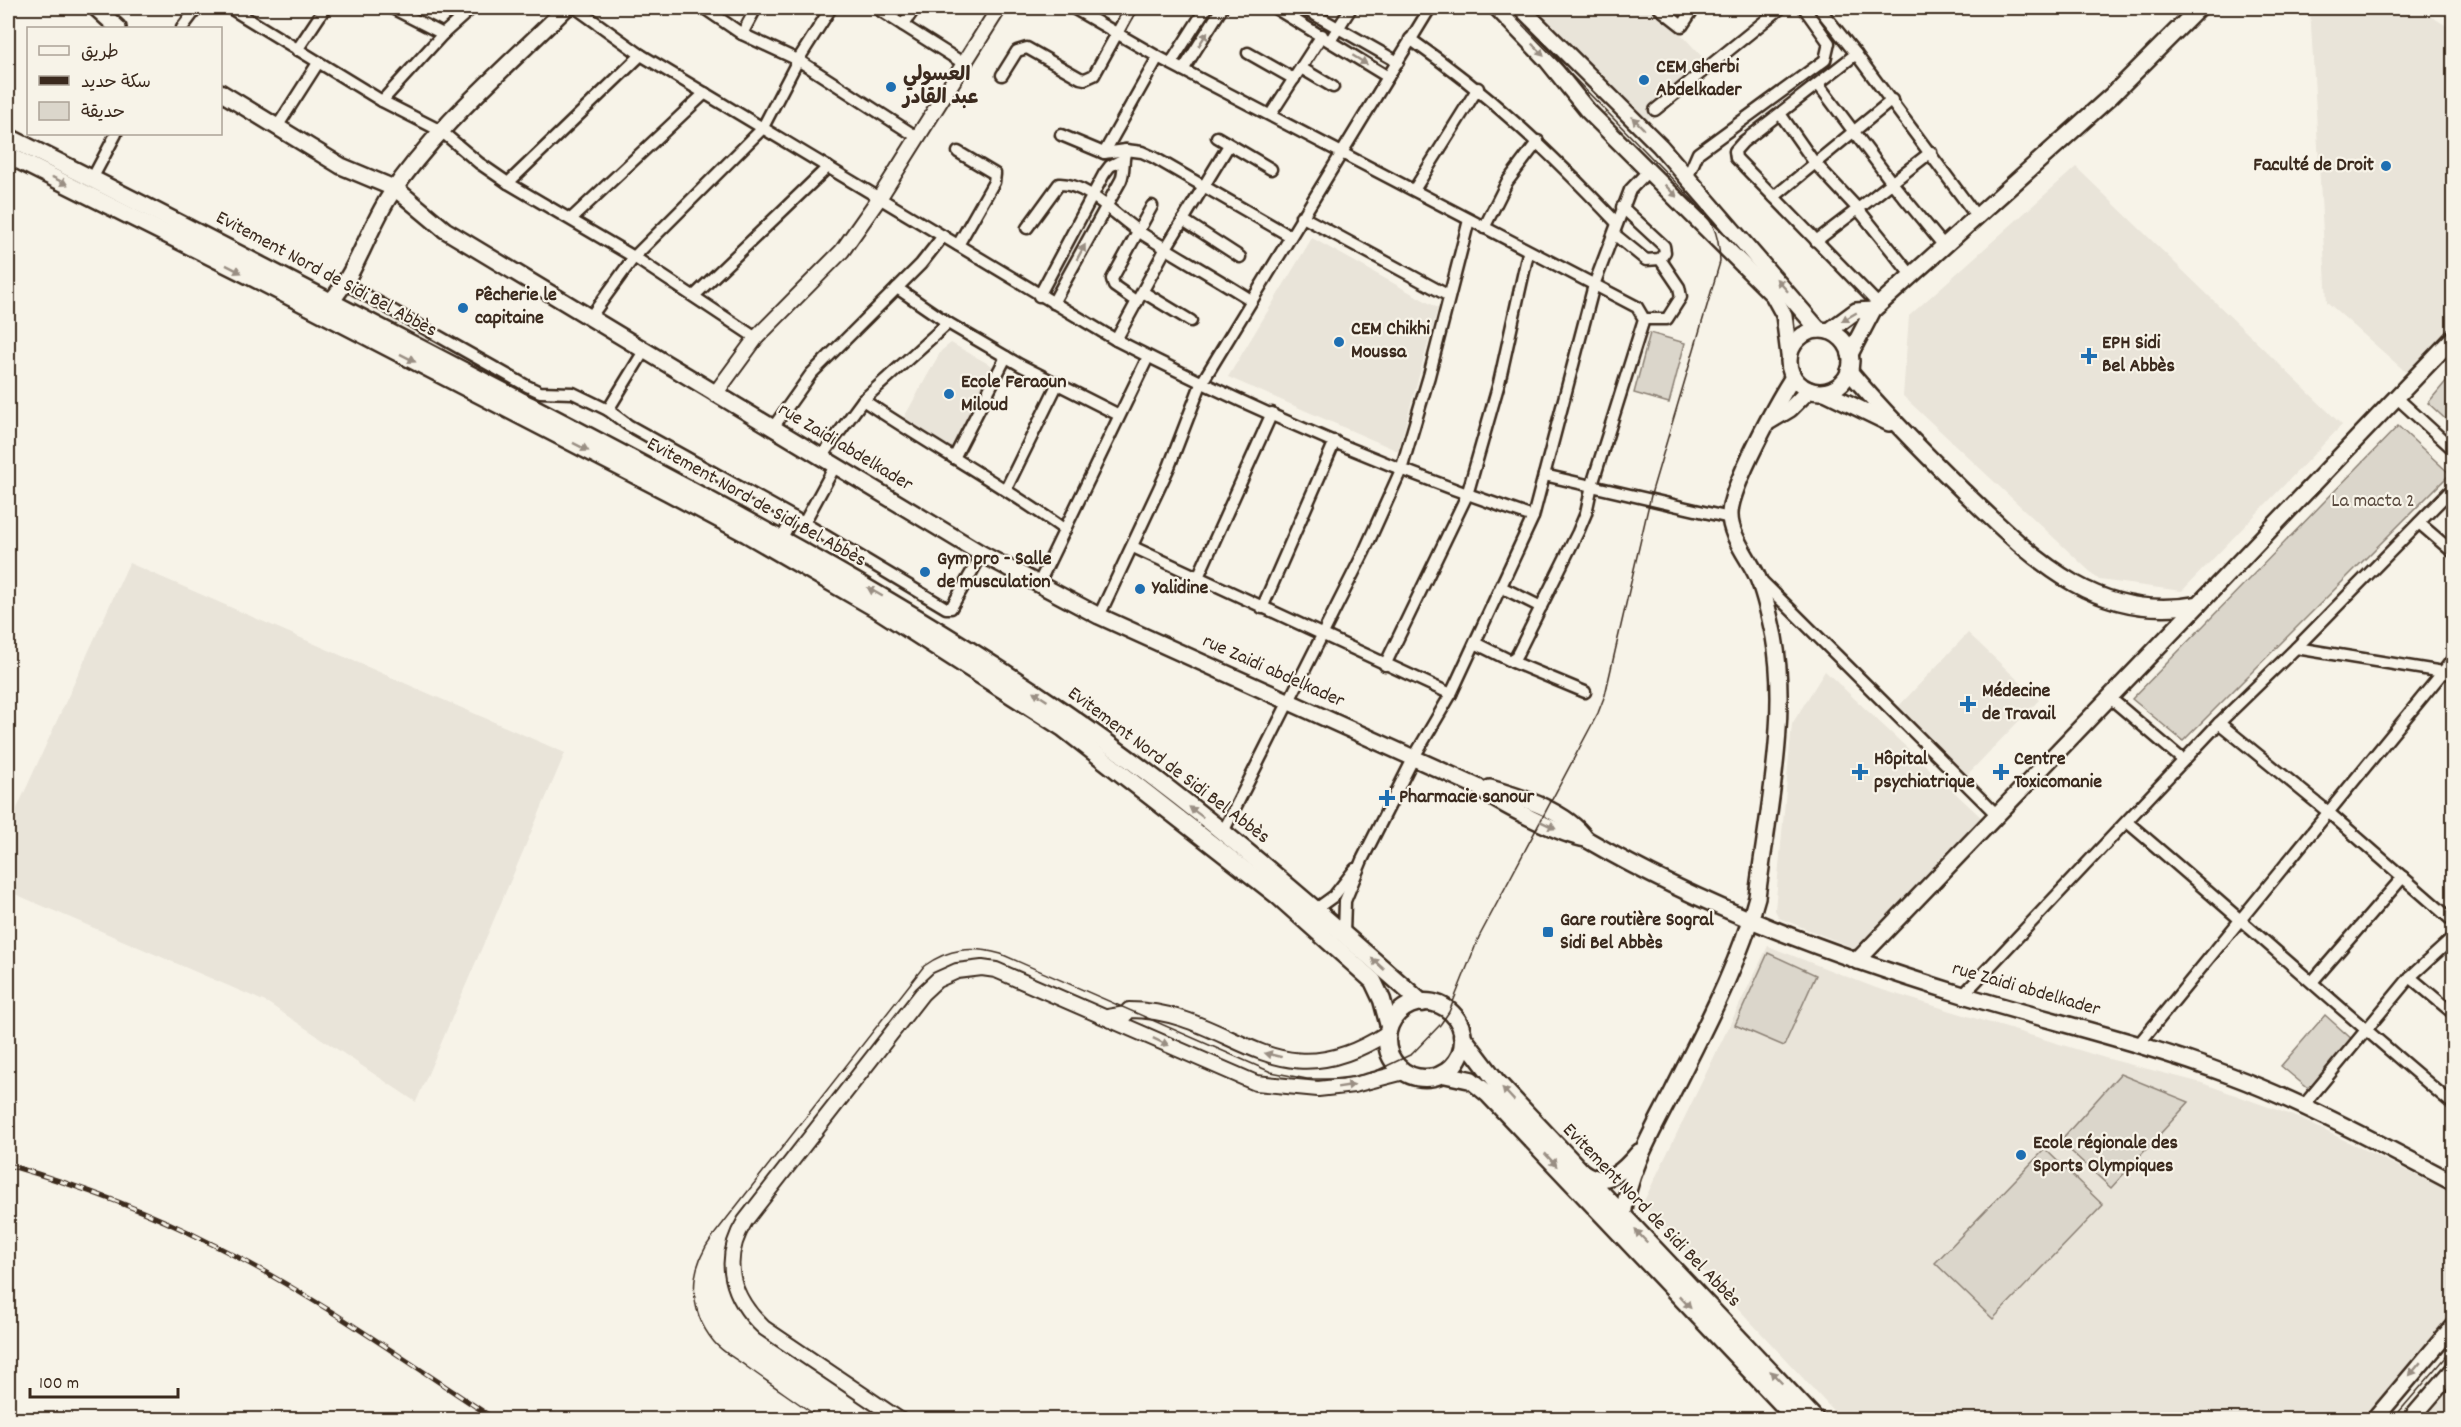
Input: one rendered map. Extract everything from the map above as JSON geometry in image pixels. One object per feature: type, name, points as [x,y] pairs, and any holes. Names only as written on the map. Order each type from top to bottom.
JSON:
[{"type":"highway","name":"Evitement Nord de Sidi Bel Abbès","points":[[8,138],[332,300],[782,538],[999,668],[1069,715],[1223,832],[1316,909],[1422,1003]]},
{"type":"highway","name":"Evitement Nord de Sidi Bel Abbès","points":[[8,155],[250,276],[708,513],[935,645],[1063,728],[1278,896],[1373,981],[1385,1007],[1388,1030]]},
{"type":"highway","points":[[1422,1003],[1441,1006],[1449,1012],[1457,1021],[1462,1035],[1460,1053],[1456,1061],[1443,1074],[1430,1078],[1417,1077],[1404,1072],[1389,1054],[1388,1030],[1402,1010],[1422,1003]]},
{"type":"highway","name":"Evitement Nord de Sidi Bel Abbès","points":[[1462,1035],[1481,1065],[1573,1165],[1816,1419]]},
{"type":"highway","name":"Evitement Nord de Sidi Bel Abbès","points":[[1443,1074],[1464,1077],[1488,1094],[1797,1419]]},
{"type":"main road","points":[[96,8],[117,27]]},
{"type":"main road","points":[[332,300],[344,283],[396,189],[441,131],[566,8]]},
{"type":"main road","points":[[1497,8],[1547,60],[1588,111],[1773,295],[1784,315],[1793,377],[1733,497],[1730,518],[1734,533],[1758,578],[1774,637],[1778,720],[1757,897],[1750,922],[1697,1043],[1647,1142],[1627,1194],[1623,1216]]},
{"type":"main road","points":[[1521,8],[1688,176],[1824,330],[1842,339],[1850,354]]},
{"type":"main road","points":[[1825,392],[1840,385],[1849,371],[1850,354],[1876,308],[2110,96],[2199,8]]},
{"type":"main road","name":"rue Zaidi abdelkader","points":[[222,93],[341,166],[396,189],[445,230],[589,319],[982,554],[1099,616],[1478,787],[1503,792],[1547,810],[1574,824],[1586,838],[1750,922],[1857,961],[1963,995],[2138,1045],[2227,1074],[2304,1105],[2454,1183]]},
{"type":"main road","points":[[1789,355],[1799,337],[1824,330],[1856,311],[1876,308]]},
{"type":"main road","points":[[1857,961],[2454,337]]},
{"type":"main road","points":[[1849,371],[1899,429],[2038,561],[2072,584],[2104,598],[2138,607],[2171,610],[2199,604]]},
{"type":"main road","points":[[1793,377],[1809,390],[1825,392],[1899,429]]},
{"type":"main road","points":[[1770,421],[1790,409],[1809,390]]},
{"type":"main road","points":[[1573,1165],[1593,1179],[1614,1176],[1627,1167],[1647,1142]]},
{"type":"main road","points":[[2374,1419],[2454,1325]]},
{"type":"main road","points":[[2410,1419],[2454,1369]]},
{"type":"street","points":[[183,27],[197,8]]},
{"type":"street","points":[[230,8],[382,101],[441,131],[478,164],[634,257],[756,338]]},
{"type":"street","points":[[297,50],[325,8]]},
{"type":"street","points":[[392,8],[443,34]]},
{"type":"street","points":[[382,101],[443,34],[472,8]]},
{"type":"street","points":[[576,8],[641,55],[1000,269],[1039,296],[1116,340],[1201,384],[1401,470],[1533,517]]},
{"type":"street","points":[[704,8],[742,34],[798,60],[917,137]]},
{"type":"street","points":[[742,34],[756,8]]},
{"type":"street","points":[[589,319],[634,257],[762,129],[798,60],[831,8]]},
{"type":"street","points":[[876,8],[963,63]]},
{"type":"street","points":[[903,25],[915,8]]},
{"type":"street","points":[[716,394],[756,338],[842,251],[880,197],[999,8]]},
{"type":"street","points":[[1073,8],[1158,57],[1271,114],[1528,253],[1637,307],[1644,319],[1592,485],[1586,513],[1513,662]]},
{"type":"street","points":[[1002,75],[1017,51],[1027,48],[1080,78],[1089,78],[1094,75],[1131,8]]},
{"type":"street","points":[[1170,63],[1206,8]]},
{"type":"street","points":[[1184,70],[1222,8]]},
{"type":"street","points":[[1275,8],[1388,77]]},
{"type":"street","points":[[1303,8],[1339,26],[1398,62]]},
{"type":"street","points":[[1271,114],[1301,68],[1339,26],[1350,8]]},
{"type":"street","points":[[1099,616],[1169,467],[1201,384],[1301,216],[1430,8]]},
{"type":"street","points":[[1659,8],[1682,26],[1694,8]]},
{"type":"street","points":[[1655,110],[1781,8]]},
{"type":"street","points":[[1688,176],[1698,153],[1825,60],[1829,43],[1803,8]]},
{"type":"street","points":[[1819,8],[1893,100],[1977,217]]},
{"type":"street","points":[[1410,39],[1478,88],[1538,141],[1617,222]]},
{"type":"street","points":[[1248,53],[1294,79]]},
{"type":"street","points":[[1856,54],[1735,151],[1736,158],[1876,308]]},
{"type":"street","points":[[508,183],[641,55]]},
{"type":"street","points":[[1104,153],[1158,57]]},
{"type":"street","points":[[277,127],[318,63]]},
{"type":"street","points":[[1301,68],[1334,87]]},
{"type":"street","points":[[1818,84],[1893,184],[1944,246]]},
{"type":"street","points":[[1414,190],[1478,88]]},
{"type":"street","points":[[571,219],[705,93]]},
{"type":"street","points":[[1774,197],[1814,162],[1893,100]]},
{"type":"street","points":[[1781,115],[1814,162],[1858,209],[1912,276]]},
{"type":"street","points":[[92,179],[115,135]]},
{"type":"street","points":[[1061,135],[1104,153],[1124,155],[1142,152],[1290,236]]},
{"type":"street","points":[[1217,138],[1271,169]]},
{"type":"street","points":[[1484,228],[1507,182],[1538,141]]},
{"type":"street","points":[[1116,340],[1166,248],[1229,145]]},
{"type":"street","points":[[958,152],[995,174],[994,182],[958,245]]},
{"type":"street","points":[[1816,242],[1931,152]]},
{"type":"street","points":[[1039,296],[1110,165],[1124,155]]},
{"type":"street","points":[[1053,303],[1124,172],[1124,155]]},
{"type":"street","points":[[694,296],[828,166]]},
{"type":"street","points":[[1344,934],[1345,901],[1362,860],[1414,757],[1451,693],[1533,517],[1594,285],[1622,207],[1634,184],[1649,170]]},
{"type":"street","points":[[1027,228],[1059,184],[1070,184],[1107,206],[1138,231],[1251,300]]},
{"type":"street","points":[[1152,206],[1111,282],[1191,321]]},
{"type":"street","points":[[1622,207],[1664,246],[1665,252],[1660,260]]},
{"type":"street","points":[[1301,216],[1449,296]]},
{"type":"street","points":[[1183,220],[1240,257]]},
{"type":"street","points":[[1223,832],[1364,552],[1401,470],[1469,220]]},
{"type":"street","points":[[1614,234],[1647,260],[1660,260]]},
{"type":"street","points":[[772,429],[811,374],[897,288],[943,236]]},
{"type":"street","points":[[1385,666],[1467,495],[1499,383],[1528,253]]},
{"type":"street","points":[[1644,319],[1667,319],[1681,297],[1679,287],[1660,260]]},
{"type":"street","points":[[344,283],[540,392],[573,393],[608,410],[628,425],[804,523],[946,608],[951,608],[982,554]]},
{"type":"street","points":[[897,288],[948,323],[1006,357],[1119,415]]},
{"type":"street","points":[[821,457],[863,400],[948,323]]},
{"type":"street","points":[[608,410],[644,351]]},
{"type":"street","points":[[954,458],[1006,357]]},
{"type":"street","points":[[1038,585],[1148,357]]},
{"type":"street","points":[[1006,489],[1057,385]]},
{"type":"street","points":[[2396,397],[2454,450]]},
{"type":"street","points":[[863,400],[1006,489],[1065,530]]},
{"type":"street","points":[[1198,577],[1272,413]]},
{"type":"street","points":[[1262,608],[1335,441]]},
{"type":"street","points":[[804,523],[835,466]]},
{"type":"street","points":[[1544,475],[1730,518]]},
{"type":"street","points":[[1963,995],[2183,760],[2454,487]]},
{"type":"street","points":[[782,538],[793,518]]},
{"type":"street","points":[[2419,523],[2454,553]]},
{"type":"street","points":[[1133,547],[1385,666],[1451,693]]},
{"type":"street","points":[[1758,578],[1996,814]]},
{"type":"street","points":[[1501,586],[1541,607]]},
{"type":"street","points":[[1475,643],[1513,662],[1585,692]]},
{"type":"street","points":[[2296,648],[2448,674]]},
{"type":"street","points":[[2138,1045],[2327,811],[2448,674],[2454,657]]},
{"type":"street","points":[[2109,697],[2183,760]]},
{"type":"street","points":[[2219,723],[2327,811],[2454,922]]},
{"type":"street","points":[[2127,822],[2240,917],[2366,1031],[2454,1105]]},
{"type":"street","points":[[1316,909],[1334,896],[1362,860]]},
{"type":"street","points":[[2312,982],[2403,877]]},
{"type":"street","points":[[2304,1105],[2410,977],[2454,937]]},
{"type":"street","points":[[900,1419],[764,1328],[751,1316],[741,1303],[731,1280],[731,1255],[739,1230],[904,1015],[922,994],[947,974],[969,968],[996,970],[1108,1017],[1243,1078],[1274,1086],[1339,1088],[1404,1072]]},
{"type":"street","points":[[2410,977],[2454,1014]]},
{"type":"street","points":[[1108,1017],[1126,1014],[1129,1010],[1147,1010],[1182,1019],[1256,1051],[1295,1061],[1333,1059],[1362,1049],[1388,1030]]},
{"type":"street","points":[[1139,1031],[1147,1010]]},
{"type":"shaded area","name":"CEM Gherbi Abdelkader","points":[[1528,8],[1657,8],[1706,61],[1643,124]]},
{"type":"shaded area","name":"Faculté de Droit","points":[[2310,8],[2418,8],[2453,30],[2453,334],[2416,373],[2408,374],[2327,302]]},
{"type":"shaded area","name":"EPH Sidi Bel Abbès","points":[[2076,167],[2342,425],[2182,591],[2099,580],[1903,396],[1909,316]]},
{"type":"shaded area","name":"CEM Chikhi Moussa","points":[[1312,238],[1438,308],[1398,451],[1228,377]]},
{"type":"shaded area","name":"Ecole Feraoun Miloud","points":[[951,343],[994,367],[954,451],[902,421],[941,351]]},
{"type":"shaded area","points":[[129,563],[565,753],[416,1102],[268,1003],[8,891],[8,828]]},
{"type":"shaded area","name":"Médecine de Travail","points":[[1968,633],[2039,700],[1967,775],[1897,708]]},
{"type":"shaded area","name":"Hôpital psychiatrique","points":[[1825,671],[1983,819],[1859,950],[1779,918],[1775,910],[1792,724]]},
{"type":"shaded area","name":"Ecole régionale des Sports Olympiques","points":[[1768,946],[1876,988],[2105,1058],[2202,1083],[2299,1118],[2453,1193],[2453,1314],[2361,1419],[1841,1419],[1642,1205]]},
{"type":"shaded area","points":[[2453,1385],[2453,1419],[2425,1419],[2445,1395]]},
{"type":"green space","points":[[1650,333],[1685,343],[1669,403],[1634,393]]},
{"type":"green space","points":[[2453,373],[2454,426],[2428,403]]},
{"type":"green space","name":"La macta 2","points":[[2398,426],[2450,474],[2183,741],[2132,699]]},
{"type":"green space","points":[[1768,953],[1816,975],[1784,1046],[1735,1025]]},
{"type":"green space","points":[[2325,1015],[2354,1041],[2311,1091],[2281,1066]]},
{"type":"green space","points":[[2120,1074],[2189,1102],[2111,1188],[2060,1141]]},
{"type":"green space","points":[[2045,1149],[2103,1205],[1993,1319],[1935,1263]]},
{"type":"tram line","points":[[822,1420],[714,1342],[705,1329],[695,1302],[694,1289],[699,1261],[713,1236],[924,966],[952,952],[990,951],[1271,1072],[1307,1079],[1342,1079],[1374,1072],[1412,1054],[1440,1025],[1449,1012],[1479,937],[1598,713],[1605,695],[1652,491],[1720,262],[1719,249],[1711,222],[1699,207],[1506,8]]},
{"type":"tram line","points":[[2443,8],[2454,14]]},
{"type":"tram line","points":[[2392,1420],[2454,1348]]},
{"type":"railway","points":[[8,1165],[60,1181],[138,1210],[249,1263],[356,1328],[496,1420]]},
{"type":"place","name":"CEM Gherbi Abdelkader","points":[[1644,80]]},
{"type":"place","name":"العسولي عبد القادر","points":[[891,87]]},
{"type":"place","name":"Faculté de Droit","points":[[2386,166]]},
{"type":"place","name":"Pêcherie le capitaine","points":[[463,308]]},
{"type":"place","name":"CEM Chikhi Moussa","points":[[1339,342]]},
{"type":"place","name":"EPH Sidi Bel Abbès","points":[[2089,356]]},
{"type":"place","name":"Ecole Feraoun Miloud","points":[[949,394]]},
{"type":"place","name":"Gym pro - Salle de musculation","points":[[925,572]]},
{"type":"place","name":"Yalidine","points":[[1140,589]]},
{"type":"place","name":"Médecine de Travail","points":[[1968,704]]},
{"type":"place","name":"Hôpital psychiatrique","points":[[1860,772]]},
{"type":"place","name":"Centre Toxicomanie","points":[[2001,772]]},
{"type":"place","name":"Pharmacie sanour","points":[[1387,798]]},
{"type":"place","name":"Gare routière Sogral Sidi Bel Abbès","points":[[1548,932]]},
{"type":"place","name":"Ecole régionale des Sports Olympiques","points":[[2021,1155]]}]
